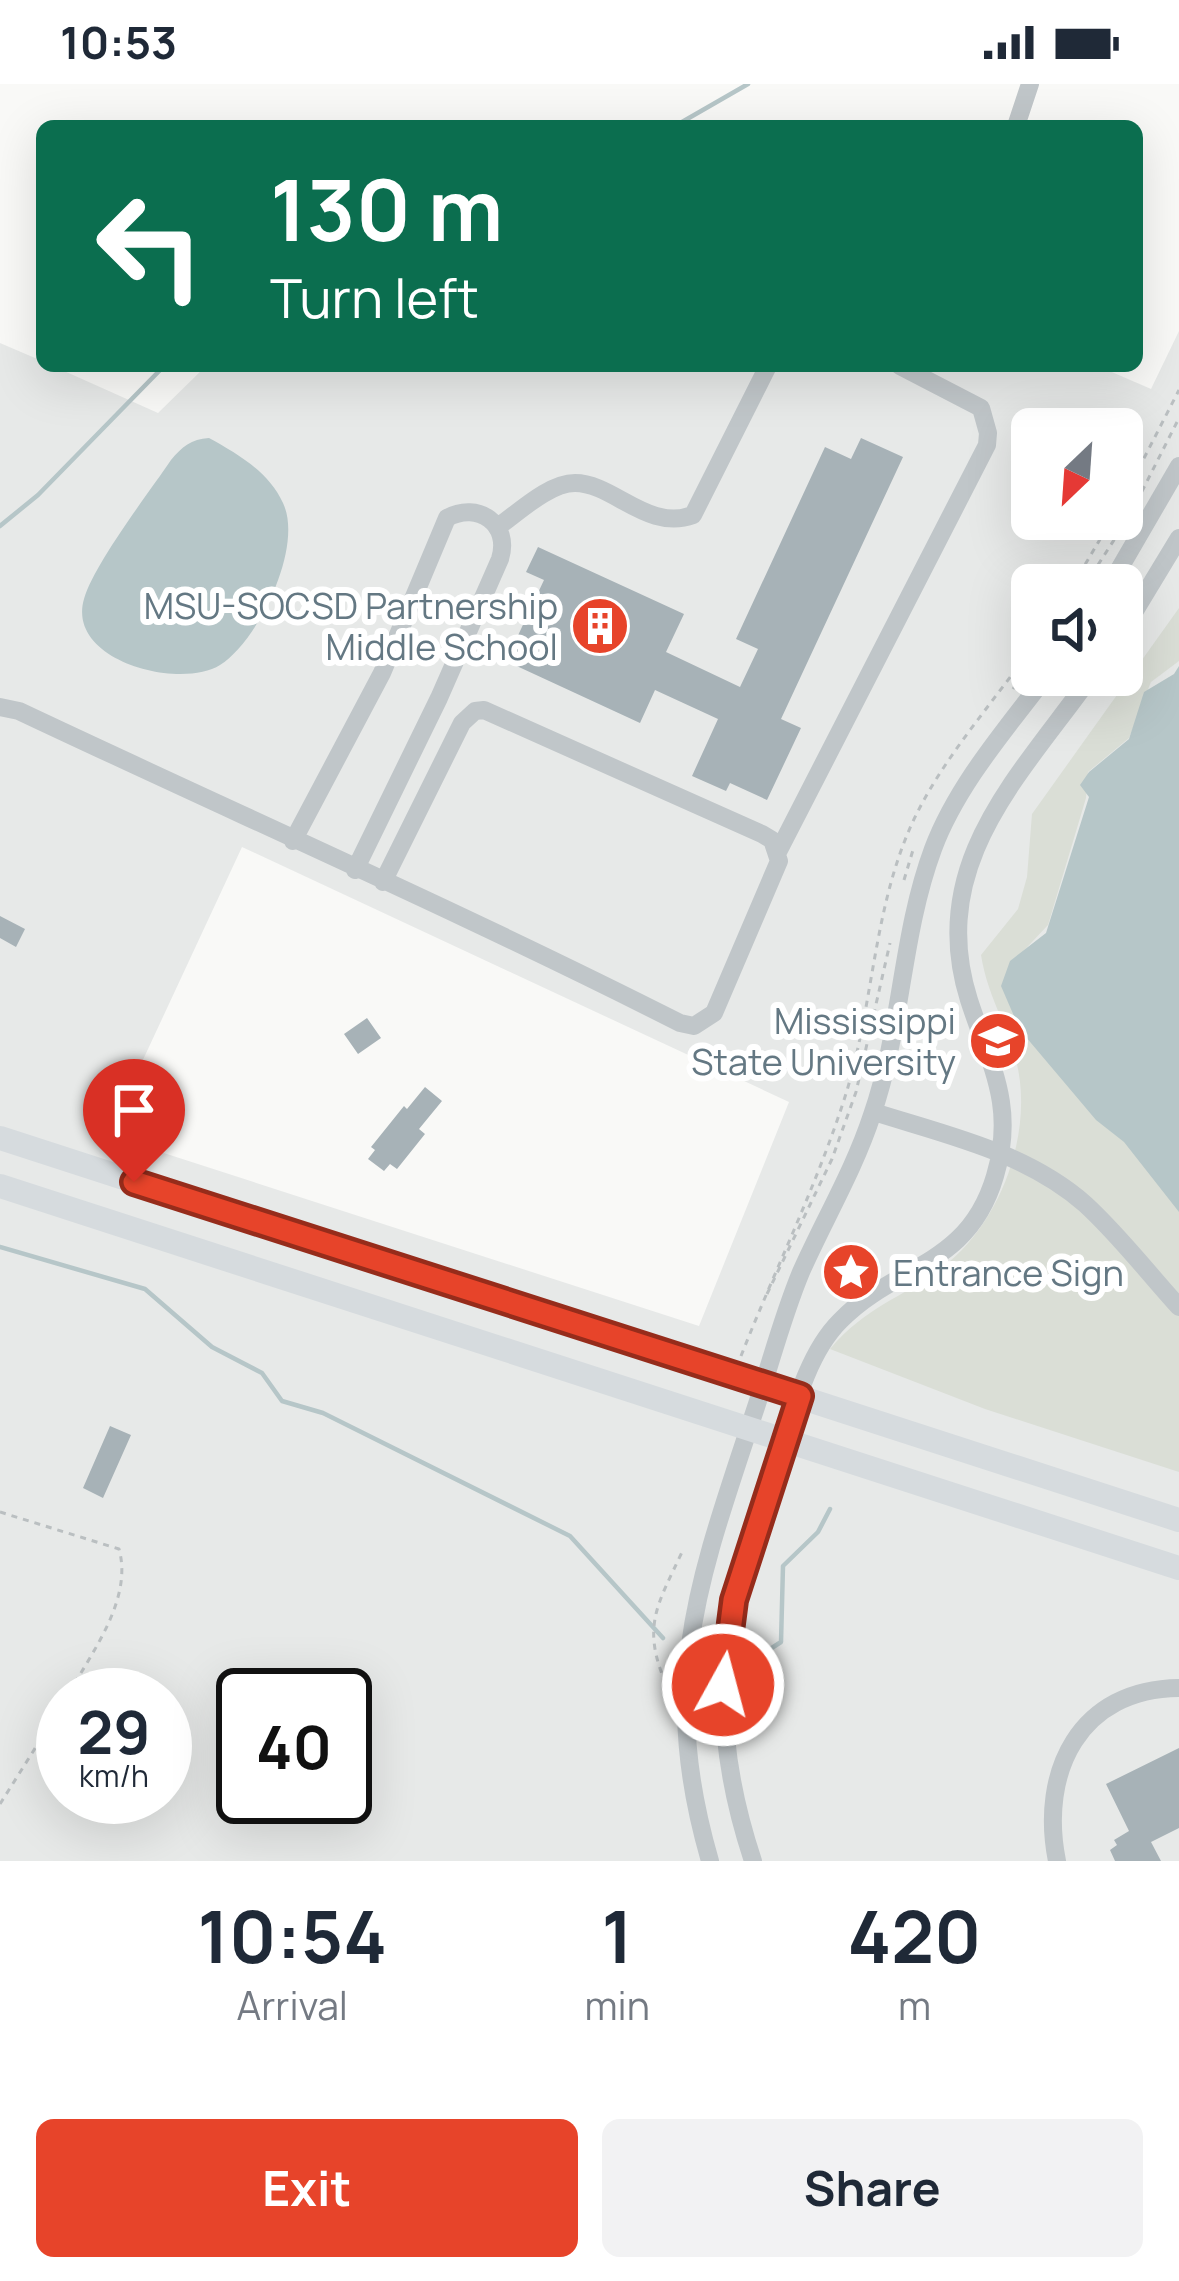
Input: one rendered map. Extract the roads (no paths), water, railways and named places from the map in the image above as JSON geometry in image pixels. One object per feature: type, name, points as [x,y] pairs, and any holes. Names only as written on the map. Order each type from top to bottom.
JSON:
[{"type":"main road","points":[[0,1138],[1179,1520]]},
{"type":"main road","points":[[0,1186],[1179,1568]]},
{"type":"street","points":[[1018,120],[1030,84]]},
{"type":"street","points":[[499,526],[557,488],[577,483],[662,518],[681,520],[693,515],[765,372]]},
{"type":"street","points":[[778,852],[986,445],[981,407],[912,372]]},
{"type":"street","points":[[1122,564],[1179,466]]},
{"type":"street","points":[[293,841],[382,674],[446,518],[471,511],[499,526],[504,536],[500,559],[439,698],[355,869]]},
{"type":"street","points":[[1143,597],[1179,538]]},
{"type":"street","points":[[710,1861],[690,1777],[684,1726],[688,1632],[703,1569],[760,1384],[800,1275],[874,1112],[933,848],[960,796],[1032,696]]},
{"type":"street","points":[[752,1861],[733,1793],[723,1685],[734,1600],[820,1347],[844,1316],[936,1260],[970,1224],[988,1194],[1004,1117],[1000,1082],[970,1004],[960,962],[965,879],[988,817],[1077,696]]},
{"type":"street","points":[[0,707],[19,711],[680,1023],[694,1026],[714,1013],[779,861],[772,840],[762,834],[484,710],[462,722],[383,882]]},
{"type":"street","points":[[874,1112],[1000,1153],[1035,1170],[1084,1204],[1179,1307]]},
{"type":"street","points":[[1058,1861],[1053,1806],[1058,1775],[1070,1747],[1094,1716],[1123,1696],[1151,1688],[1179,1688]]},
{"type":"waterway","points":[[685,120],[748,84]]},
{"type":"waterway","points":[[0,526],[38,495],[158,372]]},
{"type":"waterway","points":[[0,1247],[145,1289],[212,1347],[262,1373],[282,1401],[323,1413],[570,1536],[663,1638]]},
{"type":"waterway","points":[[740,1651],[764,1653],[781,1642],[783,1566],[818,1532],[830,1509]]},
{"type":"place","name":"MSU-SOCSD Partnership Middle School","points":[[600,626]]},
{"type":"place","name":"Mississippi State University","points":[[998,1041]]},
{"type":"place","name":"Entrance Sign","points":[[851,1272]]}]
